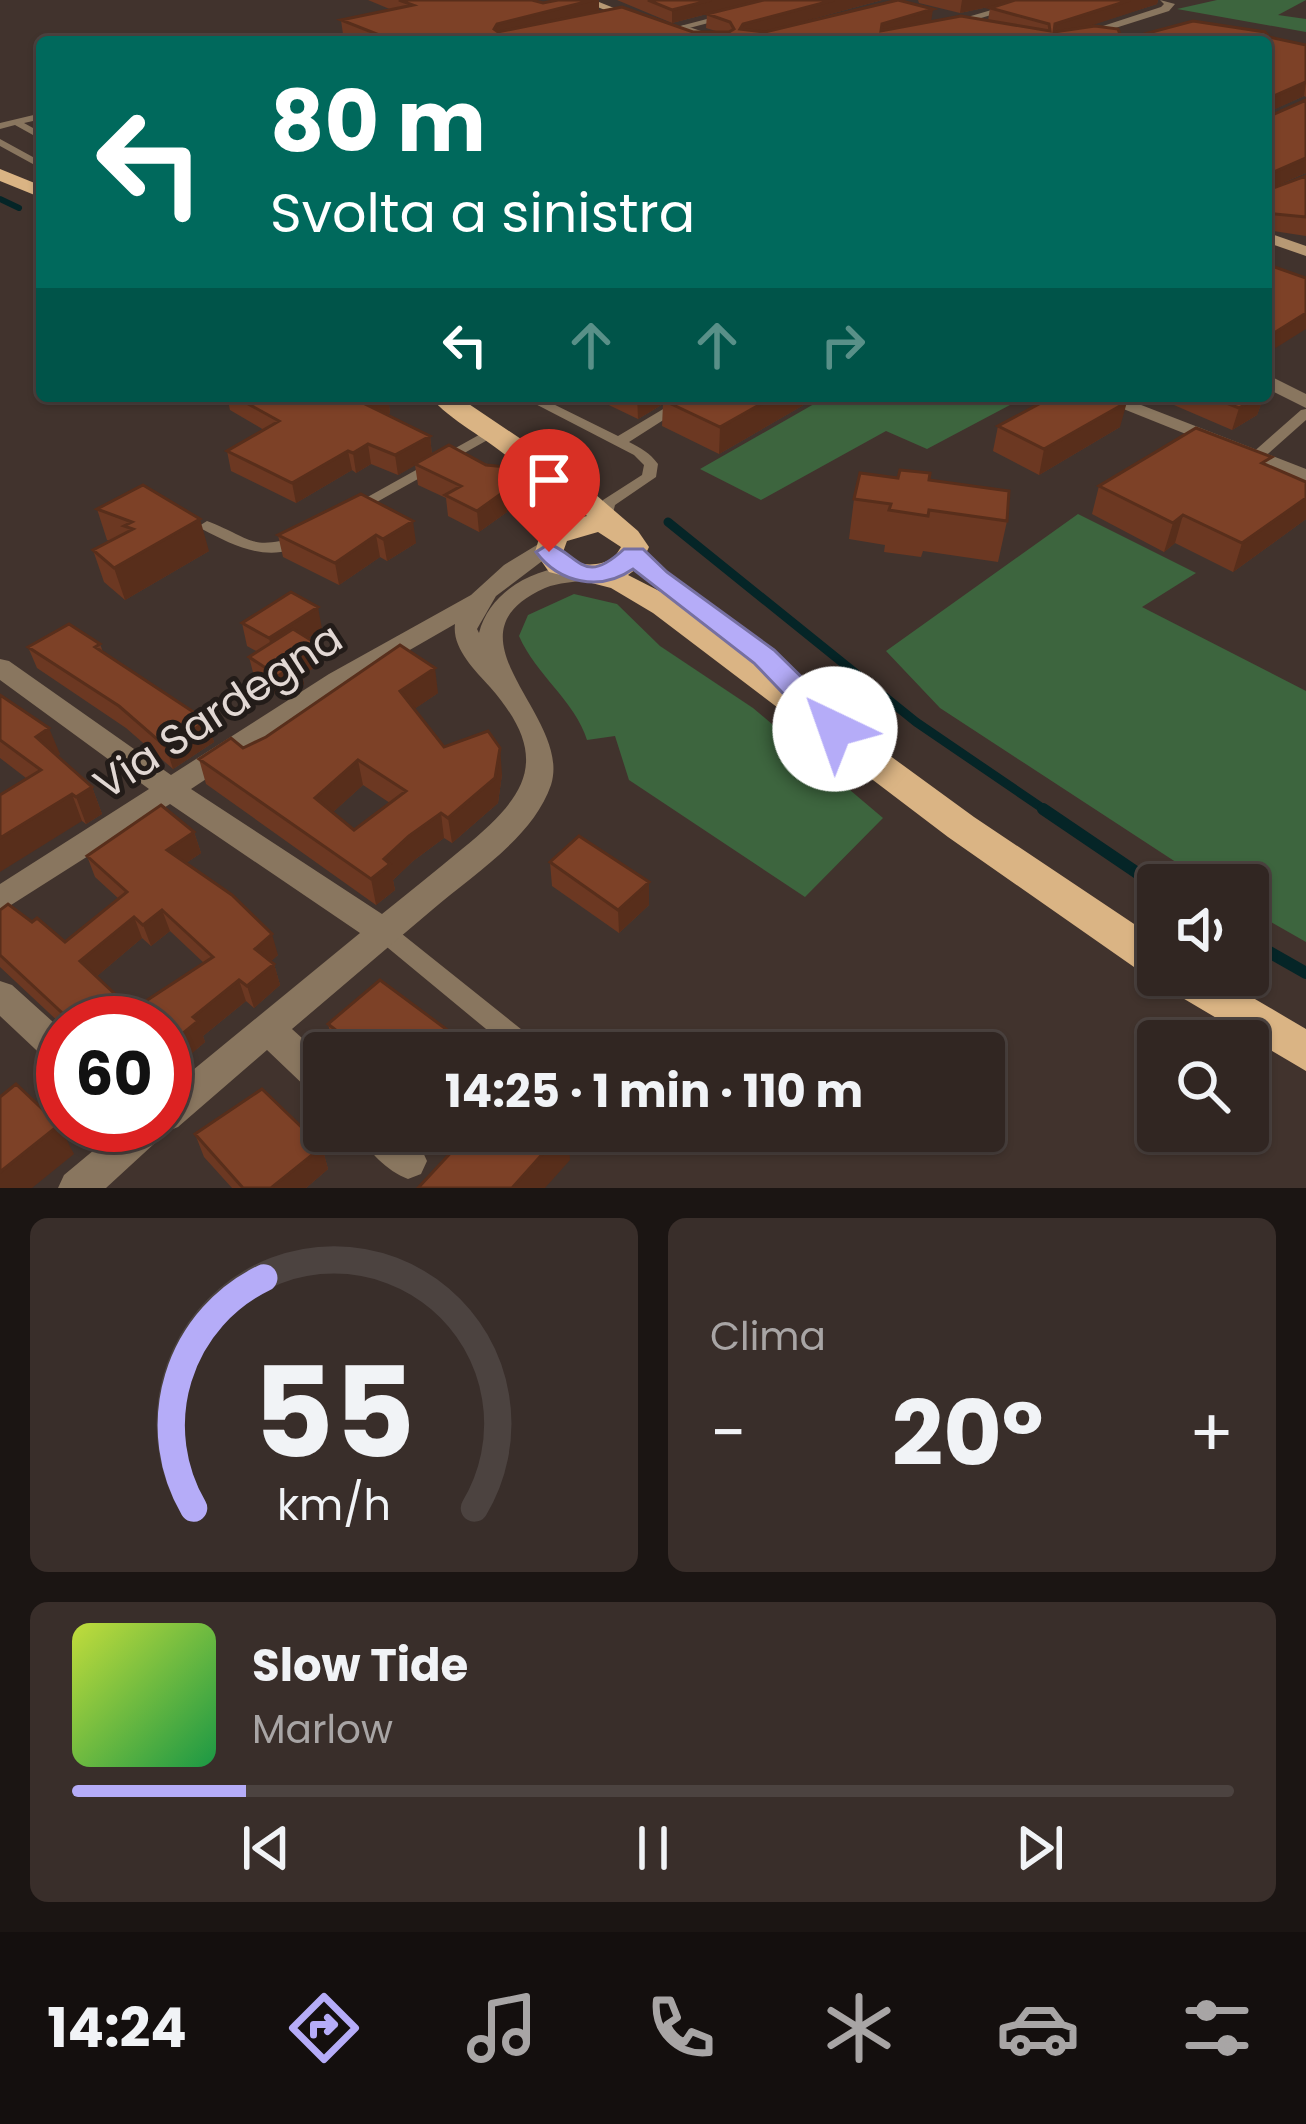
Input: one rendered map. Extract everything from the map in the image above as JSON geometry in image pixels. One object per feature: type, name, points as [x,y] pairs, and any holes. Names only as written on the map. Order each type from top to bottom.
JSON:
[{"type":"main road","points":[[5,176],[36,190]]},
{"type":"main road","points":[[451,402],[571,486],[657,578],[764,657],[835,729]]},
{"type":"main road","points":[[524,452],[554,504],[555,563],[622,582],[664,606],[961,827],[1137,948]]},
{"type":"main road","points":[[552,541],[582,525],[618,533]]},
{"type":"main road","points":[[587,574],[619,568],[618,533]]},
{"type":"main road","points":[[1205,996],[1236,1020]]},
{"type":"main road","points":[[1269,1041],[1306,1052]]},
{"type":"street","points":[[590,0],[690,36]]},
{"type":"street","points":[[669,36],[789,0]]},
{"type":"street","points":[[910,36],[1037,0]]},
{"type":"street","points":[[1079,36],[1164,9]]},
{"type":"street","points":[[940,16],[981,27]]},
{"type":"street","points":[[1092,32],[1109,36]]},
{"type":"street","points":[[1272,239],[1306,251]]},
{"type":"street","points":[[1272,383],[1306,398]]},
{"type":"street","points":[[1115,402],[1306,487]]},
{"type":"street","points":[[1176,428],[1306,476]]},
{"type":"street","name":"Via Sardegna","points":[[0,900],[338,680],[483,596],[552,541]]},
{"type":"street","points":[[506,690],[491,651],[496,617],[526,589],[557,576],[587,574]]},
{"type":"street","points":[[192,1091],[518,819],[532,801],[542,766],[539,746],[506,690],[468,642],[467,618],[483,596]]},
{"type":"street","points":[[0,668],[171,790],[384,932]]},
{"type":"street","points":[[0,994],[36,1028]]},
{"type":"street","points":[[268,1029],[303,1062]]},
{"type":"street","points":[[77,1188],[119,1152]]},
{"type":"street","points":[[398,1152],[407,1161]]},
{"type":"lane","points":[[600,18],[622,13]]},
{"type":"lane","points":[[679,31],[700,36]]},
{"type":"lane","points":[[0,126],[36,117]]},
{"type":"lane","points":[[16,122],[36,134]]},
{"type":"lane","points":[[0,142],[36,164]]},
{"type":"lane","points":[[5,176],[36,169]]},
{"type":"lane","points":[[539,402],[619,442],[651,464],[649,477],[608,502],[618,533]]},
{"type":"lane","points":[[619,442],[684,402]]},
{"type":"lane","points":[[1255,458],[1306,413]]},
{"type":"lane","points":[[332,522],[495,430]]},
{"type":"lane","points":[[571,486],[598,494],[625,493]]},
{"type":"lane","points":[[207,526],[250,548],[269,551],[312,533]]},
{"type":"lane","points":[[384,932],[507,1032]]},
{"type":"green space","points":[[1217,0],[1306,0],[1278,15],[1306,19],[1306,32],[1177,9]]},
{"type":"green space","points":[[817,402],[1016,402],[927,449],[886,431],[761,500],[700,469]]},
{"type":"green space","points":[[1078,514],[1196,573],[1142,607],[1306,691],[1306,942],[1269,921],[1269,864],[1179,864],[940,708],[886,651]]},
{"type":"green space","points":[[574,594],[617,604],[660,646],[753,708],[883,818],[805,897],[629,780],[615,736],[587,740],[574,713],[519,636],[528,615]]},
{"type":"building","points":[[399,0],[593,0],[497,24],[494,29],[498,32],[622,7],[693,32],[729,32],[734,29],[730,22],[707,14],[764,0],[834,0],[743,24],[740,29],[765,32],[898,0],[933,9],[882,24],[881,31],[961,16],[1050,31],[1049,24],[990,8],[1015,0],[1130,0],[1055,24],[1054,32],[1095,26],[1118,29],[1121,36],[382,36],[341,20],[413,5]]},
{"type":"building","points":[[648,0],[711,0],[672,10]]},
{"type":"building","points":[[1193,21],[1268,36],[1137,36]]},
{"type":"building","points":[[1272,38],[1306,45],[1306,82],[1272,97]]},
{"type":"building","points":[[1306,100],[1306,158],[1272,173],[1272,115]]},
{"type":"building","points":[[1306,176],[1306,217],[1272,214],[1272,189]]},
{"type":"building","points":[[1272,266],[1306,278],[1306,313],[1272,334]]},
{"type":"building","points":[[245,402],[372,402],[367,405],[430,436],[395,455],[368,444],[292,483],[227,451],[279,421]]},
{"type":"building","points":[[667,402],[764,402],[720,427]]},
{"type":"building","points":[[1043,402],[1127,402],[1044,449],[998,426]]},
{"type":"building","points":[[1196,428],[1272,457],[1262,463],[1306,482],[1306,498],[1242,543],[1183,515],[1173,523],[1099,486]]},
{"type":"building","points":[[449,445],[486,465],[507,467],[505,491],[477,511],[445,495],[461,486],[415,464]]},
{"type":"building","points":[[900,470],[930,473],[929,480],[1009,491],[1007,521],[929,510],[928,516],[854,499],[860,473],[898,478]]},
{"type":"building","points":[[143,485],[200,519],[114,568],[93,550],[133,529],[124,526],[132,522],[97,509]]},
{"type":"building","points":[[361,494],[413,521],[383,539],[376,535],[335,563],[278,535]]},
{"type":"building","points":[[291,592],[318,607],[269,638],[242,623]]},
{"type":"building","points":[[69,624],[100,644],[95,647],[207,721],[166,747],[119,706],[28,647]]},
{"type":"building","points":[[293,629],[314,642],[291,657],[299,662],[278,676],[249,657]]},
{"type":"building","points":[[400,645],[435,668],[400,691],[444,747],[488,731],[500,748],[495,778],[448,818],[441,813],[409,836],[384,859],[390,864],[371,879],[199,759],[231,738],[243,748]],"holes":[[[358,760],[406,791],[354,830],[315,798]]]},
{"type":"building","points":[[0,695],[49,728],[36,737],[92,787],[0,838],[0,795],[41,770],[0,740]]},
{"type":"building","points":[[161,805],[194,832],[167,850],[232,895],[272,934],[255,949],[274,964],[247,986],[239,980],[193,1017],[198,1021],[192,1026],[192,996],[153,996],[213,957],[162,910],[143,925],[134,917],[80,961],[117,996],[44,996],[0,955],[0,910],[8,904],[32,922],[37,918],[65,942],[127,892],[87,856]]},
{"type":"building","points":[[579,836],[649,882],[618,910],[550,862]]},
{"type":"building","points":[[380,980],[450,1032],[338,1032],[328,1024]]},
{"type":"building","points":[[16,1084],[36,1103],[36,1143],[0,1172],[0,1097]]},
{"type":"building","points":[[262,1089],[303,1129],[303,1152],[316,1152],[271,1188],[243,1188],[195,1134]]},
{"type":"building","points":[[451,1152],[544,1152],[512,1188],[418,1188]]},
{"type":"waterway","points":[[0,199],[19,208]]},
{"type":"waterway","points":[[668,522],[916,722],[1048,812]]},
{"type":"waterway","points":[[1043,809],[1137,873]]},
{"type":"waterway","points":[[1269,952],[1306,973]]},
{"type":"route","points":[[549,552],[563,568],[587,574],[619,568],[634,554],[657,578],[764,657],[835,729]]}]
